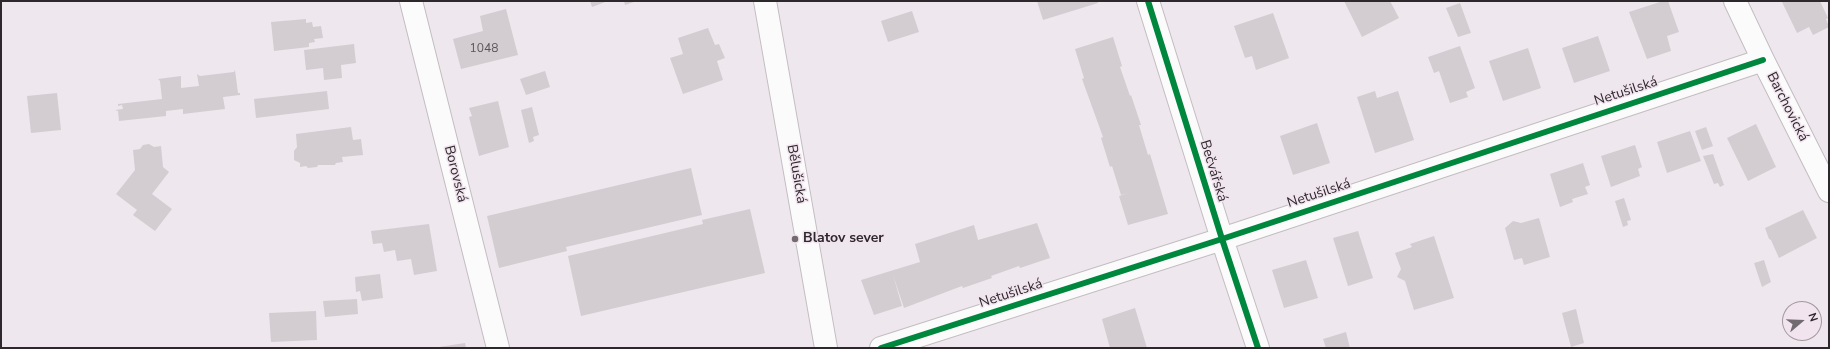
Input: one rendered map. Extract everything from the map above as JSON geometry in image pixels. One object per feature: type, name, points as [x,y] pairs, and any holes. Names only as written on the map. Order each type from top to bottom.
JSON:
[{"type":"street","name":"Borovská","points":[[411,1],[498,348]]},
{"type":"street","name":"Bělušická","points":[[765,1],[826,348]]},
{"type":"street","name":"Bečvářská","points":[[1148,1],[1222,239],[1258,348]]},
{"type":"street","name":"Barchovická","points":[[1735,1],[1829,192]]},
{"type":"street","name":"Netušilská","points":[[881,348],[1222,239],[1763,60]]},
{"type":"building","points":[[590,1],[608,1],[592,7]]},
{"type":"building","points":[[624,1],[637,1],[625,5]]},
{"type":"building","points":[[1037,1],[1098,1],[1098,3],[1043,20]]},
{"type":"building","points":[[1344,1],[1390,1],[1399,18],[1362,37]]},
{"type":"building","points":[[1663,1],[1668,1],[1679,32],[1667,36],[1671,51],[1647,59],[1629,12]]},
{"type":"building","points":[[1820,1],[1828,18],[1826,19],[1829,27],[1813,35],[1809,27],[1797,33],[1782,2]]},
{"type":"building","points":[[1460,3],[1471,33],[1458,37],[1446,8]]},
{"type":"building","points":[[506,9],[518,55],[461,69],[453,39],[483,31],[480,16]]},
{"type":"building","points":[[912,11],[919,32],[888,42],[881,21]]},
{"type":"building","points":[[1273,13],[1289,58],[1256,70],[1252,56],[1245,58],[1234,26]]},
{"type":"building","points":[[306,19],[306,23],[312,22],[313,27],[321,26],[323,38],[314,39],[315,42],[309,43],[309,47],[274,51],[271,22]]},
{"type":"building","points":[[708,28],[715,45],[719,44],[725,58],[717,61],[723,80],[683,94],[670,58],[683,54],[678,38]]},
{"type":"building","points":[[1598,36],[1610,71],[1574,83],[1562,48]]},
{"type":"building","points":[[1113,37],[1122,66],[1120,67],[1141,125],[1139,125],[1148,155],[1150,154],[1168,214],[1128,225],[1119,196],[1129,193],[1121,195],[1112,166],[1110,167],[1101,138],[1103,137],[1082,79],[1084,78],[1075,49]]},
{"type":"building","points":[[354,44],[356,63],[341,65],[342,78],[324,80],[323,68],[306,70],[304,50]]},
{"type":"building","points":[[1460,46],[1475,88],[1466,92],[1468,97],[1450,103],[1439,71],[1434,73],[1428,57]]},
{"type":"building","points":[[1528,48],[1541,88],[1503,101],[1489,61]]},
{"type":"building","points":[[235,70],[238,93],[240,93],[240,95],[223,97],[225,109],[183,114],[183,109],[166,111],[166,116],[119,121],[118,111],[115,110],[123,109],[122,105],[118,106],[118,104],[162,99],[160,81],[158,79],[181,76],[181,88],[199,86],[197,74],[200,76],[234,72]]},
{"type":"building","points":[[545,71],[550,87],[526,95],[520,79]]},
{"type":"building","points":[[327,91],[329,109],[256,118],[254,99]]},
{"type":"building","points":[[1375,91],[1377,98],[1398,91],[1414,140],[1375,153],[1357,97]]},
{"type":"building","points":[[57,93],[61,130],[31,133],[27,96]]},
{"type":"building","points":[[498,101],[509,147],[479,156],[469,117],[472,116],[469,108]]},
{"type":"building","points":[[532,107],[539,135],[533,137],[534,141],[529,143],[521,110]]},
{"type":"building","points":[[1317,123],[1330,163],[1293,175],[1280,136]]},
{"type":"building","points":[[1756,124],[1776,167],[1748,181],[1727,138]]},
{"type":"building","points":[[351,127],[353,140],[361,139],[363,155],[342,157],[343,162],[336,163],[335,165],[318,165],[317,167],[308,168],[306,166],[300,167],[300,163],[294,160],[294,151],[297,147],[296,134]]},
{"type":"building","points":[[1706,127],[1713,146],[1702,150],[1695,131]]},
{"type":"building","points":[[1690,131],[1701,161],[1667,173],[1657,142]]},
{"type":"building","points":[[149,144],[154,147],[161,146],[163,167],[169,172],[152,194],[172,209],[155,231],[133,215],[137,210],[116,194],[135,170],[133,150],[140,149],[143,145]]},
{"type":"building","points":[[1635,145],[1642,167],[1638,169],[1640,176],[1611,187],[1601,156]]},
{"type":"building","points":[[1713,154],[1724,185],[1720,187],[1718,183],[1714,184],[1703,156]]},
{"type":"building","points":[[1583,163],[1590,185],[1585,187],[1588,194],[1572,199],[1573,202],[1560,207],[1550,174]]},
{"type":"building","points":[[691,168],[702,215],[566,247],[567,251],[499,268],[487,216]]},
{"type":"building","points":[[1624,198],[1631,220],[1627,221],[1628,225],[1623,227],[1615,201]]},
{"type":"building","points":[[750,209],[765,273],[581,316],[568,256],[703,224],[702,220]]},
{"type":"building","points":[[1803,210],[1817,238],[1779,258],[1765,228]]},
{"type":"building","points":[[1539,218],[1550,257],[1524,265],[1522,258],[1514,260],[1505,228],[1513,221],[1521,223]]},
{"type":"building","points":[[1037,223],[1050,258],[1020,268],[1019,266],[991,276],[992,278],[963,288],[962,286],[904,308],[893,275],[902,306],[874,315],[861,280],[920,262],[915,244],[974,225],[978,240]]},
{"type":"building","points":[[429,224],[437,271],[414,275],[411,259],[397,261],[395,250],[384,252],[382,243],[373,244],[371,231]]},
{"type":"building","points":[[1358,231],[1373,278],[1348,286],[1333,238]]},
{"type":"building","points":[[1434,236],[1454,298],[1414,310],[1405,281],[1397,277],[1401,269],[1395,253],[1412,247],[1410,244]]},
{"type":"building","points":[[1306,260],[1318,298],[1284,308],[1272,270]]},
{"type":"building","points":[[1764,260],[1771,282],[1762,287],[1754,263]]},
{"type":"building","points":[[380,274],[383,298],[362,301],[360,291],[356,292],[355,277]]},
{"type":"building","points":[[357,299],[358,314],[325,317],[323,301]]},
{"type":"building","points":[[1135,308],[1147,348],[1110,348],[1102,319]]},
{"type":"building","points":[[1576,309],[1584,343],[1571,347],[1562,313]]},
{"type":"building","points":[[316,311],[317,340],[271,342],[269,313]]},
{"type":"building","points":[[1346,332],[1350,348],[1326,348],[1323,339]]},
{"type":"building","points":[[465,343],[466,348],[439,348],[439,347]]},
{"type":"cycle path","points":[[1148,1],[1222,239],[1258,348]]},
{"type":"cycle path","points":[[881,348],[1222,239],[1763,60]]},
{"type":"place","name":"Blatov sever","points":[[795,239]]}]
